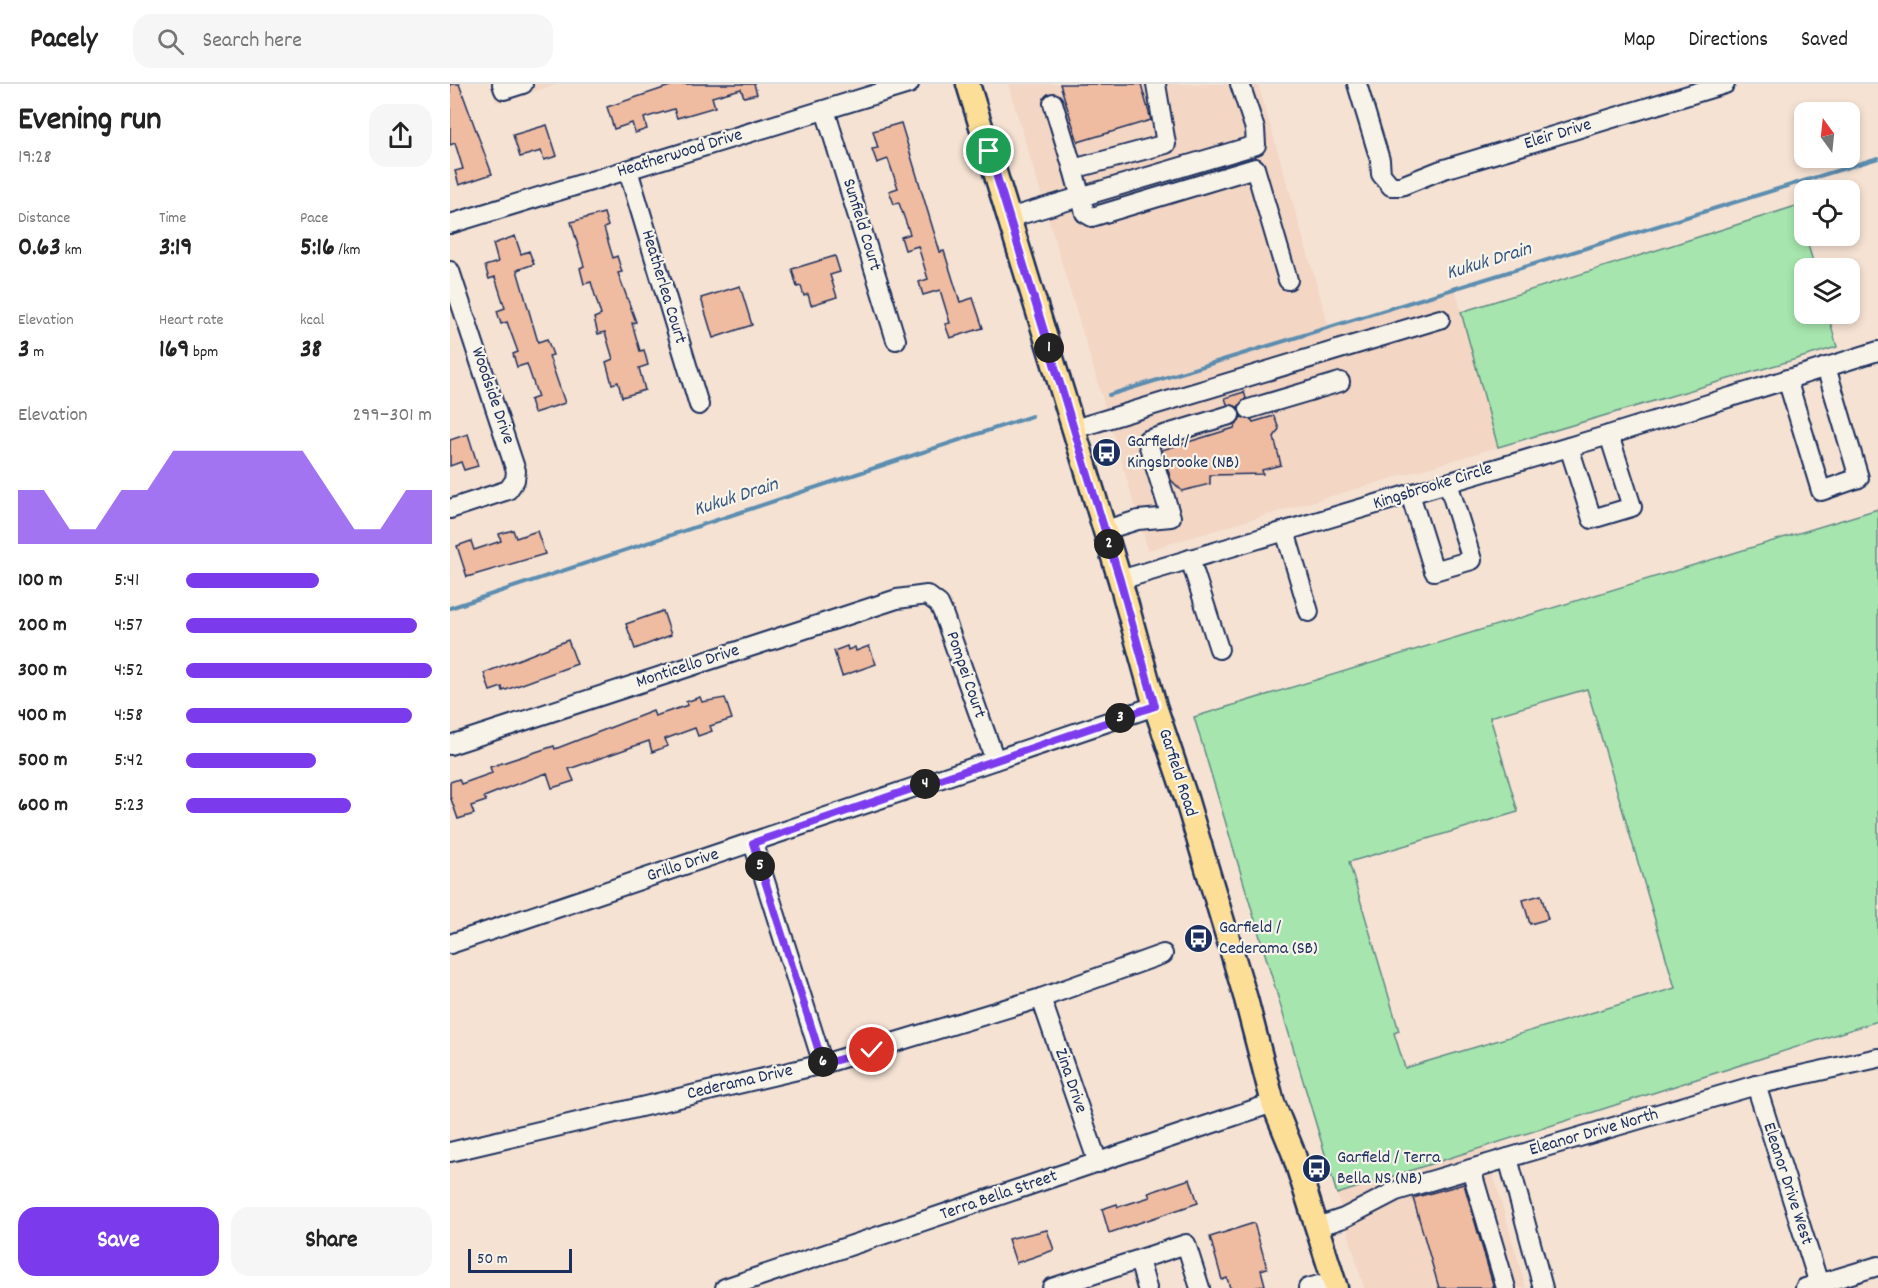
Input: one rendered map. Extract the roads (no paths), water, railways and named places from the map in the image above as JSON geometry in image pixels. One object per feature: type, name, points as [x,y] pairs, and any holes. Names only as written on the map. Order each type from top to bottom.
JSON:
[{"type":"main road","name":"Garfield Road","points":[[968,84],[1105,530],[1155,706],[1186,798],[1246,999],[1273,1103],[1293,1152],[1335,1284]]},
{"type":"street","points":[[502,84],[504,90],[523,84]]},
{"type":"street","name":"Heatherwood Drive","points":[[450,224],[909,84]]},
{"type":"street","points":[[1073,169],[1166,144],[1156,84]]},
{"type":"street","points":[[1009,218],[1256,145],[1255,129],[1240,84]]},
{"type":"street","name":"Eleir Drive","points":[[1357,84],[1380,160],[1381,174],[1391,186],[1401,186],[1441,170],[1725,84]]},
{"type":"street","points":[[1053,103],[1085,213],[1092,217],[1255,168]]},
{"type":"street","name":"Sunfield Court","points":[[825,110],[896,340]]},
{"type":"street","points":[[1250,147],[1288,280]]},
{"type":"street","points":[[1176,169],[1181,190]]},
{"type":"street","name":"Heatherlea Court","points":[[628,170],[699,405]]},
{"type":"street","points":[[1136,180],[1142,202]]},
{"type":"street","name":"Woodside Drive","points":[[450,272],[514,463],[515,480],[512,486],[450,509]]},
{"type":"street","points":[[1074,429],[1440,319]]},
{"type":"street","name":"Kingsbrooke Circle","points":[[1120,580],[1609,435],[1878,351]]},
{"type":"street","points":[[1787,379],[1821,491],[1859,478],[1826,367]]},
{"type":"street","points":[[1249,409],[1340,382]]},
{"type":"street","points":[[1105,530],[1138,520],[1171,517],[1147,440],[1222,418],[1204,390]]},
{"type":"street","points":[[1569,447],[1592,519],[1632,507],[1609,435]]},
{"type":"street","points":[[1410,494],[1434,571],[1472,560],[1448,483]]},
{"type":"street","points":[[1285,531],[1309,612]]},
{"type":"street","points":[[1190,559],[1219,649]]},
{"type":"street","name":"Monticello Drive","points":[[450,745],[897,599],[927,595]]},
{"type":"street","name":"Pompei Court","points":[[927,595],[939,604],[943,613],[995,760]]},
{"type":"street","name":"Grillo Drive","points":[[450,944],[1155,706]]},
{"type":"street","points":[[753,843],[823,1064]]},
{"type":"street","name":"Cederama Drive","points":[[450,1152],[823,1064],[1041,998],[1163,954]]},
{"type":"street","name":"Zina Drive","points":[[1041,998],[1098,1163]]},
{"type":"street","name":"Eleanor Drive North","points":[[1317,1227],[1344,1218],[1396,1191],[1756,1085],[1878,1058]]},
{"type":"street","name":"Eleanor Drive West","points":[[1756,1085],[1812,1286]]},
{"type":"street","name":"Terra Bella Street","points":[[726,1288],[1273,1103]]},
{"type":"street","points":[[1508,1158],[1543,1288]]},
{"type":"street","points":[[1471,1169],[1506,1288]]},
{"type":"street","points":[[1052,1288],[1186,1244],[1200,1288]]},
{"type":"street","points":[[1138,1260],[1147,1288]]},
{"type":"street","points":[[1812,1286],[1878,1266]]},
{"type":"street","points":[[1308,1288],[1335,1284]]},
{"type":"waterway","name":"Kukuk Drain","points":[[1109,395],[1878,158]]},
{"type":"waterway","name":"Kukuk Drain","points":[[450,608],[1032,416]]},
{"type":"place","name":"Garfield / Kingsbrooke (NB)","points":[[1106,452]]},
{"type":"place","name":"Garfield / Cederama (SB)","points":[[1198,938]]},
{"type":"place","name":"Garfield / Terra Bella NS (NB)","points":[[1316,1168]]}]
